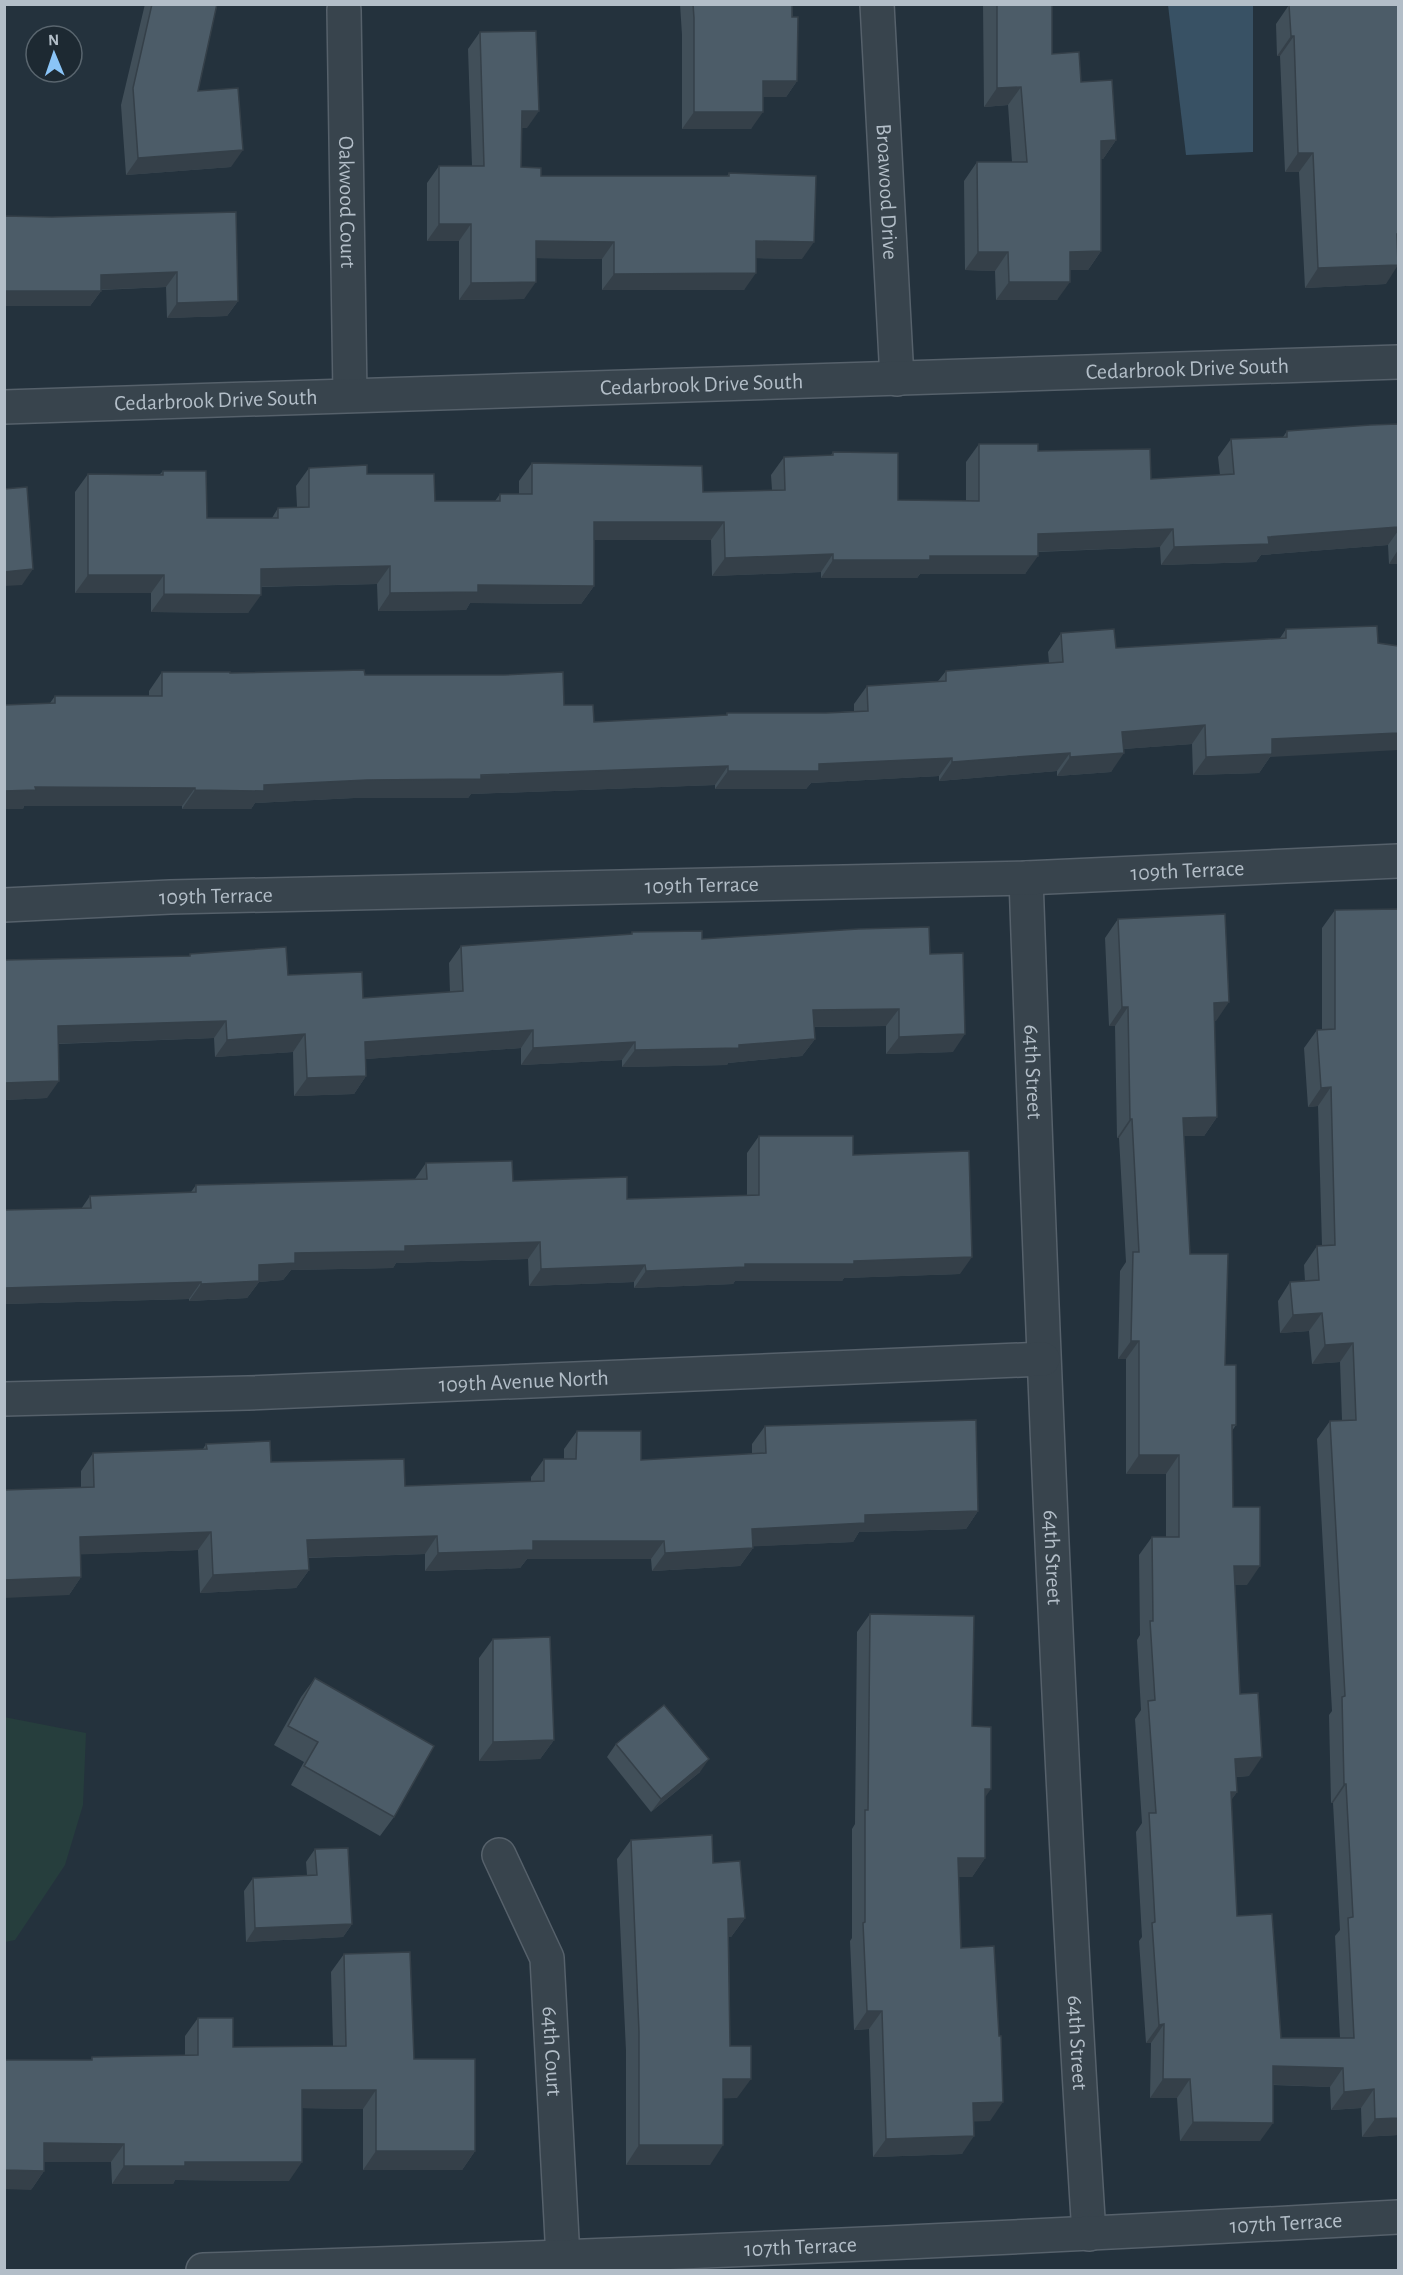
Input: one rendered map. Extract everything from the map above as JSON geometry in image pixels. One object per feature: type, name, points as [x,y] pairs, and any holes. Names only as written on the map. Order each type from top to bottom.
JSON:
[{"type":"street","name":"Broawood Drive","points":[[877,4],[897,379]]},
{"type":"street","name":"Oakwood Court","points":[[344,10],[350,395]]},
{"type":"street","name":"Cedarbrook Drive South","points":[[4,407],[1398,362]]},
{"type":"street","name":"109th Terrace","points":[[4,905],[170,897],[1026,878],[1398,861]]},
{"type":"street","name":"64th Street","points":[[1026,878],[1043,1359],[1070,1933],[1089,2234]]},
{"type":"street","name":"109th Avenue North","points":[[4,1399],[248,1393],[1043,1359]]},
{"type":"street","name":"64th Court","points":[[499,1855],[547,1958],[563,2258]]},
{"type":"street","name":"107th Terrace","points":[[203,2271],[563,2258],[1089,2234],[1398,2217]]},
{"type":"green space","points":[[4,1717],[86,1733],[83,1805],[65,1865],[15,1940],[5,1942]]},
{"type":"water","points":[[1168,5],[1253,5],[1253,152],[1186,155]]},
{"type":"building","points":[[152,4],[217,4],[198,91],[238,88],[243,150],[138,158],[133,88]]},
{"type":"building","points":[[693,4],[792,4],[792,17],[798,17],[797,81],[763,81],[763,112],[694,112]]},
{"type":"building","points":[[997,4],[1052,4],[1052,54],[1079,52],[1081,82],[1112,80],[1116,140],[1101,141],[1101,251],[1070,252],[1070,282],[1009,282],[1008,252],[978,252],[977,162],[1027,162],[1021,87],[997,88]]},
{"type":"building","points":[[1398,4],[1398,265],[1318,268],[1313,153],[1298,153],[1294,36],[1291,36],[1289,5]]},
{"type":"building","points":[[536,31],[539,111],[522,111],[521,167],[541,168],[541,176],[729,176],[729,173],[816,176],[814,242],[756,241],[756,273],[614,274],[614,242],[536,241],[536,282],[471,283],[471,224],[439,224],[439,166],[484,166],[480,32]]},
{"type":"building","points":[[236,212],[238,301],[177,303],[177,272],[101,275],[101,291],[4,291],[4,216],[52,217]]},
{"type":"building","points":[[1398,424],[1398,527],[1268,537],[1269,544],[1174,547],[1173,529],[1038,534],[1038,556],[930,556],[930,560],[833,560],[833,554],[725,558],[724,522],[594,522],[594,586],[478,585],[478,592],[390,593],[390,566],[261,569],[261,595],[164,594],[164,575],[88,575],[88,474],[163,475],[163,471],[206,471],[207,518],[278,518],[278,508],[309,507],[309,468],[367,465],[367,474],[434,474],[435,501],[500,501],[500,494],[532,494],[532,463],[702,466],[703,492],[785,490],[784,457],[833,455],[833,452],[898,453],[898,500],[979,501],[979,444],[1038,444],[1038,451],[1150,449],[1151,479],[1234,474],[1231,439],[1287,437],[1287,431]]},
{"type":"building","points":[[27,487],[33,569],[4,572],[4,489]]},
{"type":"building","points":[[1377,626],[1378,643],[1398,646],[1398,733],[1272,739],[1272,754],[1206,757],[1205,725],[1122,732],[1124,753],[1070,757],[1070,753],[952,762],[952,758],[819,764],[819,771],[728,771],[728,766],[481,775],[481,779],[367,780],[264,785],[264,791],[35,787],[36,790],[4,791],[4,705],[55,703],[55,696],[162,696],[162,672],[364,670],[365,675],[503,675],[563,672],[564,705],[593,705],[594,722],[727,715],[727,713],[868,711],[867,686],[946,681],[946,671],[1063,662],[1061,633],[1114,629],[1116,648],[1286,638],[1286,629]]},
{"type":"building","points":[[1398,909],[1398,2118],[1375,2119],[1374,2089],[1344,2092],[1343,2068],[1273,2066],[1273,2123],[1193,2122],[1190,2079],[1163,2079],[1164,2024],[1159,2025],[1152,1923],[1155,1922],[1149,1813],[1156,1813],[1148,1701],[1155,1700],[1150,1621],[1153,1621],[1152,1537],[1179,1537],[1179,1455],[1139,1455],[1139,1341],[1131,1341],[1133,1252],[1139,1252],[1132,1119],[1130,1119],[1128,1007],[1122,1007],[1118,919],[1225,914],[1229,1002],[1214,1003],[1217,1117],[1183,1118],[1190,1254],[1228,1254],[1225,1365],[1236,1365],[1236,1425],[1232,1425],[1233,1507],[1260,1507],[1260,1566],[1234,1566],[1240,1694],[1258,1693],[1262,1757],[1235,1759],[1237,1792],[1231,1792],[1237,1916],[1272,1914],[1281,2038],[1354,2038],[1348,1918],[1353,1917],[1346,1784],[1344,1784],[1342,1697],[1345,1696],[1330,1421],[1356,1420],[1353,1343],[1325,1345],[1322,1313],[1293,1315],[1290,1282],[1319,1280],[1317,1246],[1335,1245],[1331,1087],[1321,1088],[1317,1030],[1335,1029],[1335,910]]},
{"type":"building","points":[[929,927],[930,954],[963,953],[965,1034],[899,1037],[899,1009],[813,1010],[815,1039],[739,1045],[739,1048],[635,1050],[635,1042],[533,1048],[533,1030],[365,1042],[366,1076],[307,1078],[305,1034],[227,1040],[226,1021],[58,1026],[59,1081],[4,1083],[4,960],[190,956],[190,954],[286,947],[288,975],[362,972],[363,998],[463,991],[461,946],[632,934],[632,932],[702,931],[702,939]]},
{"type":"building","points":[[759,1136],[853,1136],[853,1155],[969,1151],[972,1257],[854,1261],[854,1264],[745,1264],[745,1267],[646,1271],[645,1265],[541,1269],[540,1242],[405,1246],[405,1251],[295,1253],[295,1263],[259,1265],[259,1281],[4,1288],[4,1210],[91,1208],[90,1196],[196,1192],[196,1185],[427,1179],[426,1163],[512,1161],[513,1181],[627,1177],[627,1199],[759,1195]]},
{"type":"building","points":[[976,1420],[978,1511],[865,1515],[865,1523],[752,1529],[753,1548],[665,1553],[664,1541],[533,1541],[533,1550],[438,1553],[437,1536],[307,1540],[309,1570],[213,1575],[211,1532],[80,1537],[81,1577],[4,1580],[4,1490],[94,1487],[93,1453],[207,1449],[206,1444],[270,1441],[271,1462],[404,1459],[405,1486],[544,1481],[544,1459],[576,1459],[577,1431],[641,1431],[641,1460],[766,1453],[765,1426]]},
{"type":"building","points":[[870,1614],[974,1616],[972,1726],[991,1727],[991,1789],[985,1789],[985,1858],[958,1858],[961,1948],[994,1946],[999,2036],[1001,2036],[1003,2102],[973,2103],[974,2136],[886,2139],[882,2011],[867,2011],[863,1923],[865,1922],[865,1810],[868,1810]]},
{"type":"building","points":[[550,1637],[554,1740],[493,1742],[493,1639]]},
{"type":"building","points":[[315,1678],[434,1746],[394,1817],[304,1766],[318,1742],[288,1726]]},
{"type":"building","points":[[664,1705],[709,1759],[661,1799],[616,1744]]},
{"type":"building","points":[[712,1835],[713,1863],[740,1861],[745,1918],[728,1919],[730,2046],[751,2046],[751,2079],[723,2079],[723,2145],[639,2145],[639,2032],[631,1840]]},
{"type":"building","points":[[348,1848],[352,1924],[255,1928],[253,1878],[317,1875],[315,1849]]},
{"type":"building","points":[[410,1952],[414,2059],[475,2059],[475,2151],[376,2151],[376,2090],[302,2090],[302,2162],[185,2162],[185,2166],[124,2166],[124,2144],[44,2143],[44,2171],[4,2170],[4,2060],[92,2060],[92,2057],[198,2055],[198,2018],[233,2018],[233,2047],[346,2046],[344,1954]]}]
